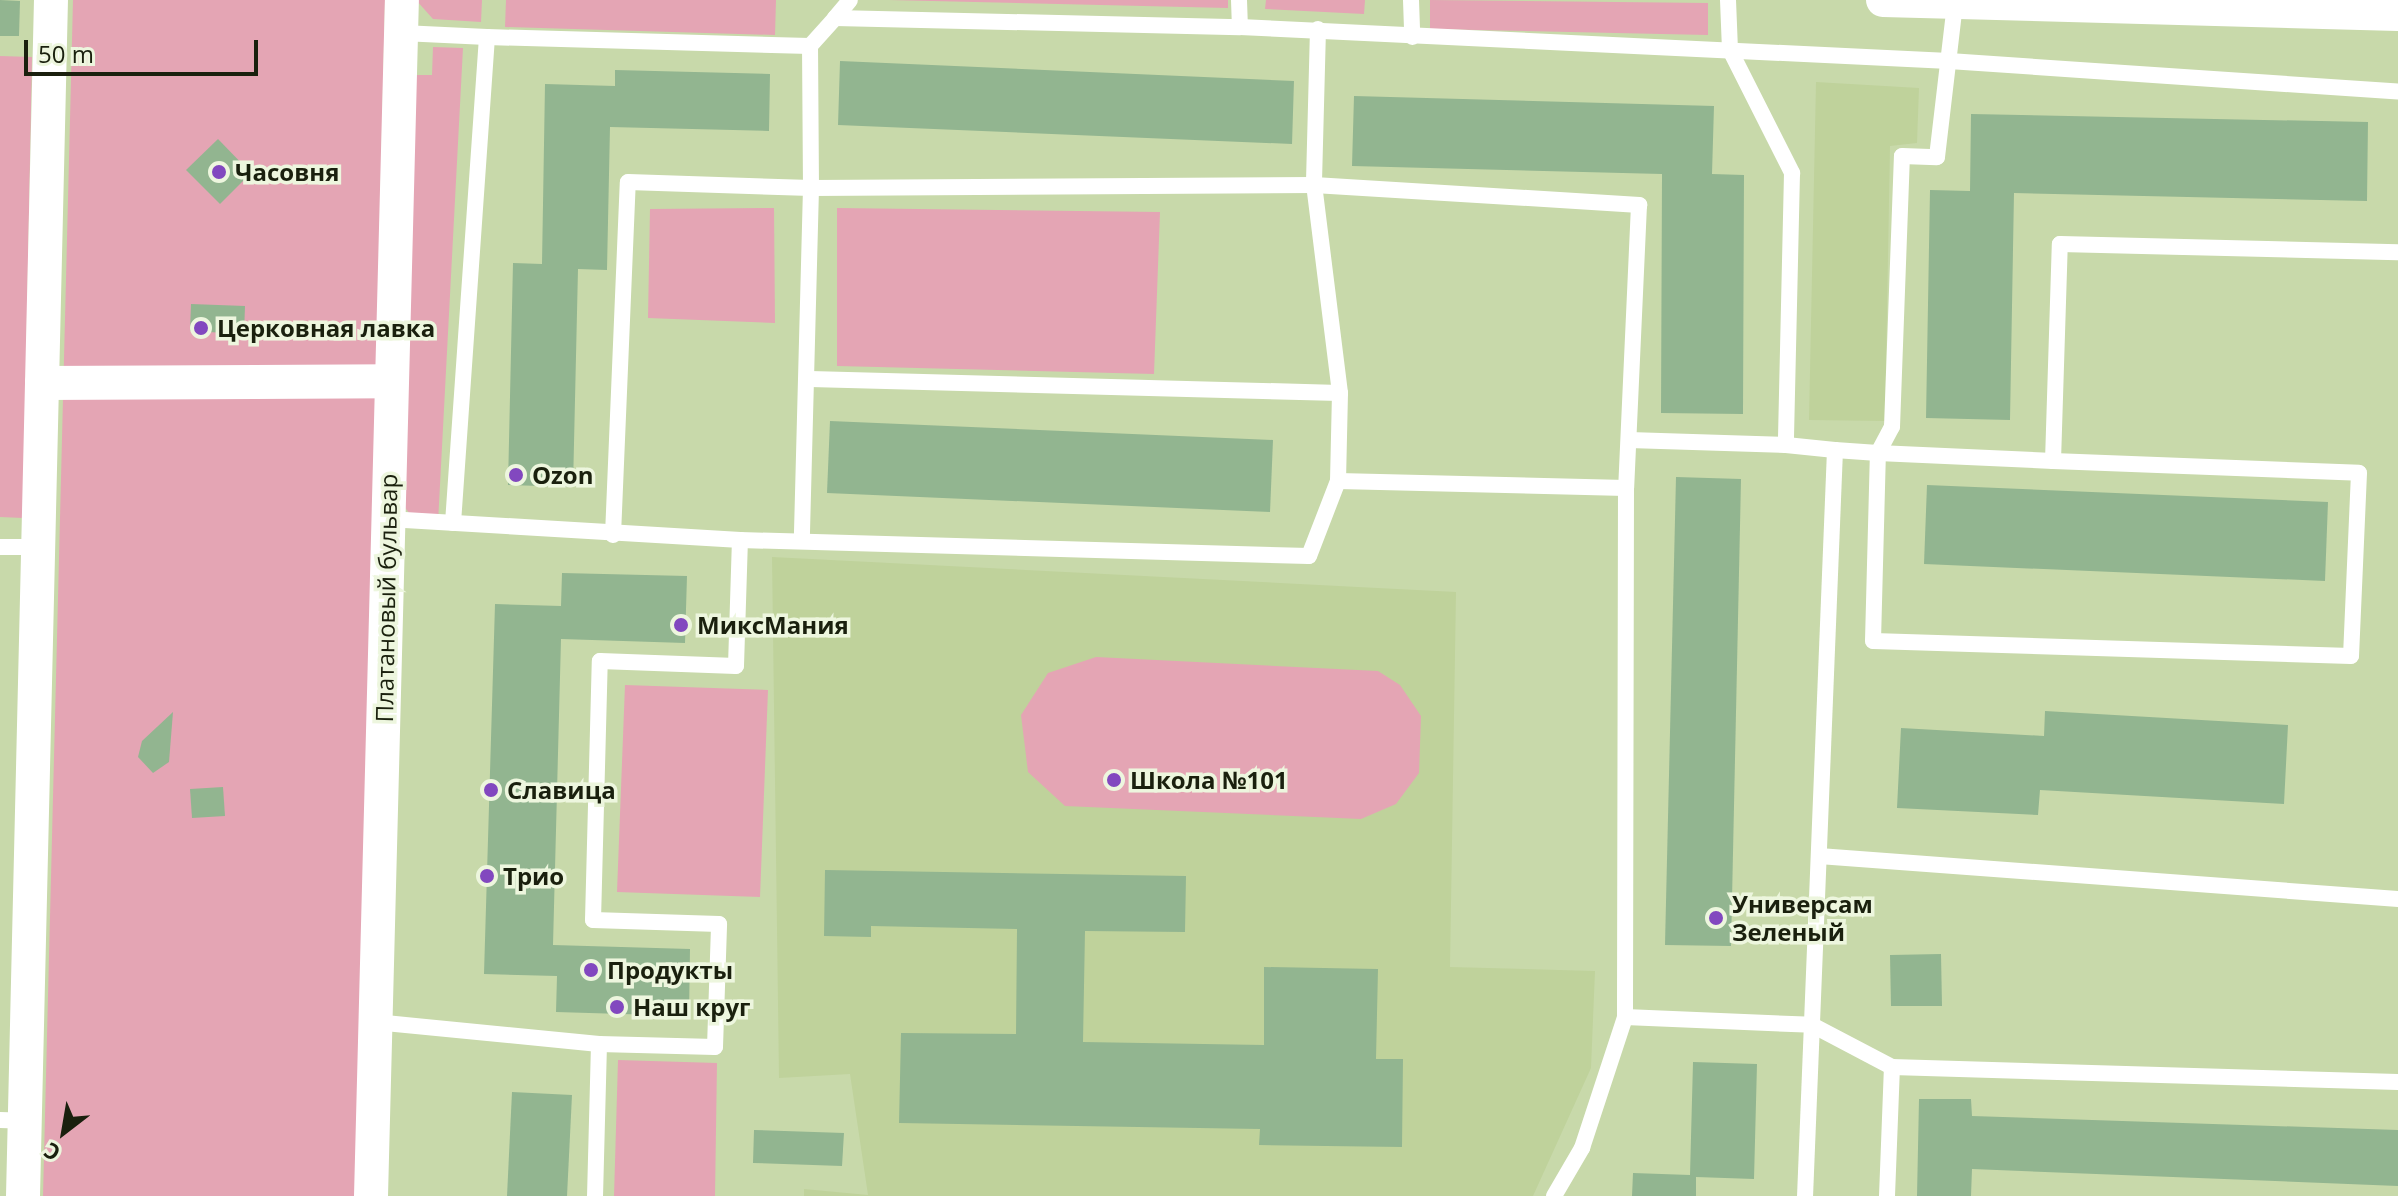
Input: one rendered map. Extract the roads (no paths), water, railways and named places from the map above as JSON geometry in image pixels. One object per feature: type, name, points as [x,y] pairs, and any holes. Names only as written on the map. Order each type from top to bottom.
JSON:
[{"type":"street","points":[[23,1196],[12,1120],[38,547],[51,0]]},
{"type":"street","points":[[1883,0],[2398,14]]},
{"type":"street","name":"Платановый бульвар","points":[[371,1196],[402,16]]},
{"type":"street","points":[[42,383],[391,381]]},
{"type":"lane","points":[[802,539],[810,379],[810,46],[850,0]]},
{"type":"lane","points":[[1239,0],[1240,27]]},
{"type":"lane","points":[[1411,0],[1412,37]]},
{"type":"lane","points":[[1728,0],[1730,50],[1792,173],[1786,445]]},
{"type":"lane","points":[[1629,440],[1786,445],[1878,453],[2359,473],[2351,656],[1873,641],[1878,453],[1892,427],[1902,156],[1937,157],[1955,3]]},
{"type":"lane","points":[[402,16],[487,37],[810,46]]},
{"type":"lane","points":[[835,18],[1318,29],[1412,37],[1949,61],[2398,92]]},
{"type":"lane","points":[[388,519],[613,535],[1309,556],[1338,481],[1340,393],[1314,185],[1318,29]]},
{"type":"lane","points":[[453,523],[487,37]]},
{"type":"lane","points":[[613,535],[628,182],[811,188],[1314,185],[1639,205],[1626,488],[1625,1017],[1582,1148],[1554,1196]]},
{"type":"lane","points":[[2053,461],[2060,244],[2398,252]]},
{"type":"lane","points":[[810,379],[1340,393]]},
{"type":"lane","points":[[1805,1196],[1835,450]]},
{"type":"lane","points":[[1338,481],[1626,488]]},
{"type":"lane","points":[[375,1022],[599,1044],[715,1047],[719,924],[593,920],[600,661],[736,666],[740,540]]},
{"type":"lane","points":[[0,547],[38,547]]},
{"type":"lane","points":[[1819,856],[2398,899]]},
{"type":"lane","points":[[1625,1017],[1812,1025],[1892,1067],[2398,1082]]},
{"type":"lane","points":[[595,1196],[599,1044]]},
{"type":"lane","points":[[1887,1196],[1892,1067]]},
{"type":"place","name":"Часовня","points":[[219,172]]},
{"type":"place","name":"Церковная лавка","points":[[201,328]]},
{"type":"place","name":"Ozon","points":[[516,475]]},
{"type":"place","name":"МиксМания","points":[[681,625]]},
{"type":"place","name":"Школа №101","points":[[1114,780]]},
{"type":"place","name":"Славица","points":[[491,790]]},
{"type":"place","name":"Трио","points":[[487,876]]},
{"type":"place","name":"Универсам Зеленый","points":[[1716,918]]},
{"type":"place","name":"Продукты","points":[[591,970]]},
{"type":"place","name":"Наш круг","points":[[617,1007]]}]
